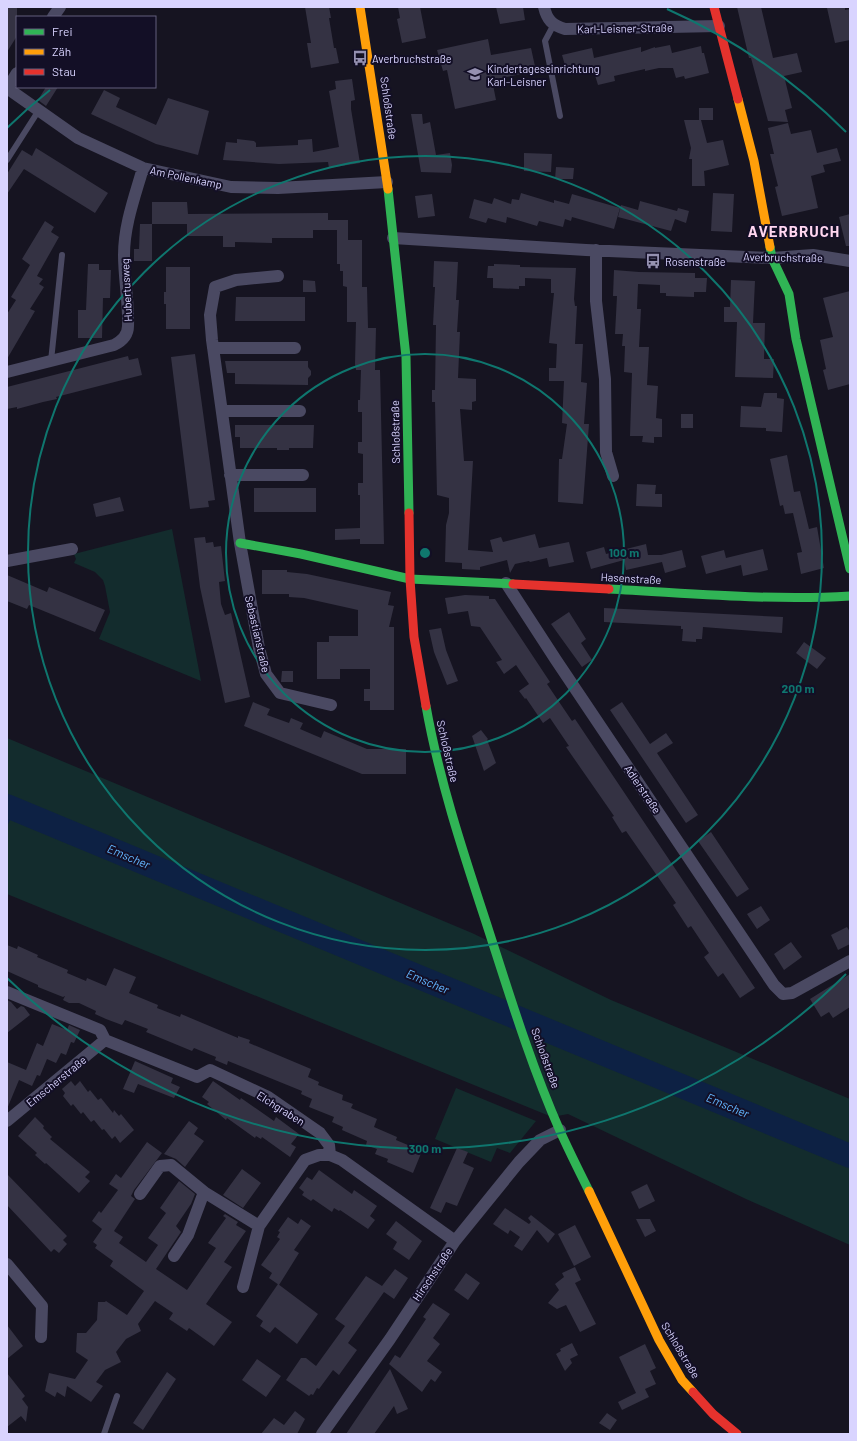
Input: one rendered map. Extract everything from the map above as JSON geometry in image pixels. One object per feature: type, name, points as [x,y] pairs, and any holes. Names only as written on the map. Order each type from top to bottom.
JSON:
[{"type":"street","points":[[55,16],[60,7]]},
{"type":"street","name":"Schloßstraße","points":[[360,7],[387,182],[406,357],[410,579],[414,637],[434,749],[454,823],[496,952],[536,1069],[560,1130],[663,1347],[682,1380],[713,1414],[737,1434]]},
{"type":"street","points":[[544,7],[546,15],[553,26]]},
{"type":"street","points":[[714,7],[754,161],[772,258],[789,294],[796,339],[850,569]]},
{"type":"street","name":"Karl-Leisner-Straße","points":[[553,26],[565,29],[719,26]]},
{"type":"street","points":[[7,88],[16,74]]},
{"type":"street","name":"Am Pollenkamp","points":[[7,88],[78,138],[143,168],[231,186],[278,188],[387,182]]},
{"type":"street","name":"Hubertusweg","points":[[7,372],[114,345],[122,341],[128,328],[124,262],[125,238],[143,168]]},
{"type":"street","name":"Averbruchstraße","points":[[393,238],[596,250],[772,258],[813,256],[850,261]]},
{"type":"street","points":[[596,250],[596,301],[605,379],[606,452],[613,476]]},
{"type":"street","name":"Sebastianstraße","points":[[278,276],[236,280],[215,287],[210,314],[213,348],[240,543],[256,632],[266,674],[280,693],[331,705]]},
{"type":"street","points":[[213,348],[295,348]]},
{"type":"street","points":[[222,411],[300,411]]},
{"type":"street","points":[[230,475],[303,475]]},
{"type":"street","points":[[240,543],[301,554],[410,579]]},
{"type":"street","points":[[7,561],[72,549]]},
{"type":"street","name":"Hasenstraße","points":[[410,579],[771,597],[818,598],[850,596]]},
{"type":"street","name":"Adlerstraße","points":[[506,583],[774,985],[783,994],[792,993],[850,961]]},
{"type":"street","points":[[7,992],[100,1030],[105,1040]]},
{"type":"street","name":"Elchgraben","points":[[105,1040],[197,1077],[210,1070],[268,1097],[320,1133],[329,1145],[330,1155]]},
{"type":"street","name":"Emscherstraße","points":[[7,1121],[105,1040]]},
{"type":"street","name":"Hirschstraße","points":[[322,1434],[390,1339],[455,1240],[519,1162],[540,1140],[560,1130]]},
{"type":"street","points":[[243,1287],[259,1226],[305,1160],[319,1155],[330,1155],[342,1160],[455,1240]]},
{"type":"street","points":[[140,1194],[160,1166],[171,1165],[204,1192],[259,1226]]},
{"type":"street","points":[[174,1256],[188,1235],[204,1192]]},
{"type":"street","points":[[7,1264],[42,1306],[41,1337]]},
{"type":"lane","points":[[553,26],[545,41],[560,116]]},
{"type":"lane","points":[[7,160],[39,110]]},
{"type":"lane","points":[[52,361],[62,255]]},
{"type":"lane","points":[[104,1434],[118,1396]]},
{"type":"green space","points":[[172,529],[201,681],[99,639],[110,612],[105,586],[103,580],[95,572],[74,563],[76,559],[74,554]]},
{"type":"green space","points":[[7,738],[472,933],[611,1000],[850,1099],[850,1245],[746,1199],[568,1114],[552,1117],[7,894]]},
{"type":"green space","points":[[456,1088],[536,1121],[510,1153],[497,1148],[491,1162],[435,1139]]},
{"type":"building","points":[[7,7],[17,7],[16,38],[7,52]]},
{"type":"building","points":[[305,7],[329,7],[331,18],[329,18],[334,48],[336,48],[339,63],[311,68],[307,43],[311,43]]},
{"type":"building","points":[[398,7],[420,7],[426,38],[402,43],[397,19],[400,18]]},
{"type":"building","points":[[496,7],[523,7],[525,20],[500,24]]},
{"type":"building","points":[[737,7],[761,7],[773,58],[797,53],[802,72],[784,76],[792,108],[785,110],[788,122],[768,121],[751,58],[749,58]]},
{"type":"building","points":[[845,7],[845,10],[850,9],[850,40],[835,43],[827,8]]},
{"type":"building","name":"Kindertageseinrichtung Karl-Leisner","points":[[488,39],[491,55],[531,48],[536,71],[492,80],[496,100],[455,109],[447,70],[443,71],[437,50]]},
{"type":"building","points":[[670,45],[672,53],[701,46],[709,73],[685,79],[684,76],[676,78],[673,68],[659,68],[645,71],[645,69],[614,76],[615,81],[598,85],[594,72],[583,74],[582,71],[567,72],[562,55],[592,48],[594,58],[641,47],[641,52],[655,47]]},
{"type":"building","points":[[352,79],[355,100],[351,101],[351,109],[360,163],[329,168],[328,162],[279,164],[223,160],[226,142],[237,143],[237,139],[254,141],[256,143],[256,147],[298,145],[298,140],[312,139],[313,152],[339,147],[329,91],[336,89],[335,81]]},
{"type":"building","points":[[45,88],[57,88],[46,106],[38,100]]},
{"type":"building","points":[[104,90],[120,98],[116,107],[156,125],[168,98],[209,111],[198,155],[156,144],[91,114]]},
{"type":"building","points":[[699,108],[713,108],[713,120],[701,120],[707,143],[723,140],[729,165],[704,171],[705,186],[692,186],[692,159],[689,159],[691,148],[684,120],[699,120]]},
{"type":"building","points":[[411,114],[422,114],[423,124],[430,122],[436,155],[450,153],[452,165],[451,173],[421,172]]},
{"type":"building","points":[[788,123],[791,134],[811,130],[817,153],[837,148],[841,161],[823,165],[825,172],[811,176],[818,208],[782,216],[775,187],[778,186],[770,154],[774,154],[768,128]]},
{"type":"building","points":[[36,148],[108,193],[95,213],[24,169],[7,194],[7,174],[22,150],[32,156]]},
{"type":"building","points":[[524,153],[552,154],[551,172],[524,171]]},
{"type":"building","points":[[556,167],[574,168],[573,179],[555,179]]},
{"type":"building","points":[[521,193],[554,203],[554,200],[569,204],[572,194],[620,208],[614,229],[572,217],[571,221],[565,219],[563,227],[539,221],[537,226],[507,217],[506,223],[488,218],[486,223],[469,218],[474,199],[492,204],[494,198],[511,204],[512,199],[519,200]]},
{"type":"building","points":[[713,193],[734,194],[732,232],[711,231]]},
{"type":"building","points":[[432,194],[435,216],[418,218],[415,196]]},
{"type":"building","points":[[640,201],[677,211],[678,208],[689,211],[686,223],[675,219],[671,231],[618,217],[621,205],[638,210]]},
{"type":"building","points":[[152,202],[187,202],[188,214],[328,213],[328,220],[348,220],[348,240],[362,240],[362,287],[367,287],[368,328],[376,328],[375,370],[380,370],[384,544],[360,544],[360,539],[335,540],[335,529],[360,528],[360,495],[358,495],[358,483],[363,483],[363,454],[358,453],[358,442],[362,442],[362,412],[358,412],[361,370],[356,370],[355,364],[356,322],[347,322],[347,287],[343,286],[343,271],[340,271],[340,264],[337,264],[337,230],[313,230],[313,238],[272,238],[272,243],[235,242],[235,247],[223,247],[223,236],[187,236],[187,224],[152,224]]},
{"type":"building","points":[[850,214],[850,246],[846,246],[839,217]]},
{"type":"building","points":[[45,221],[54,227],[51,232],[59,237],[37,276],[43,279],[39,284],[44,287],[30,309],[35,311],[7,359],[7,314],[16,300],[11,297],[30,265],[22,259]]},
{"type":"building","points":[[140,224],[152,224],[152,261],[134,261],[134,249],[139,249]]},
{"type":"building","points":[[434,261],[458,262],[456,300],[459,300],[457,332],[460,332],[458,378],[476,379],[476,401],[472,402],[472,410],[460,409],[464,461],[473,461],[468,550],[493,552],[490,540],[501,537],[503,542],[535,534],[539,548],[569,542],[574,562],[549,567],[547,558],[529,561],[515,564],[510,573],[507,560],[480,567],[480,570],[462,569],[462,563],[445,562],[446,525],[449,513],[449,498],[437,495],[435,402],[432,402],[432,390],[435,390],[436,325],[433,325],[435,287],[433,287]]},
{"type":"building","points":[[88,264],[99,264],[99,270],[111,270],[110,298],[103,298],[102,338],[78,338],[78,310],[86,310]]},
{"type":"building","points":[[494,264],[520,265],[520,267],[576,268],[574,299],[575,306],[577,306],[575,344],[583,344],[581,382],[587,383],[584,424],[589,424],[583,504],[558,502],[559,459],[562,459],[567,424],[562,423],[564,381],[549,381],[549,368],[556,368],[557,344],[549,343],[554,293],[551,293],[551,279],[525,278],[525,286],[519,286],[519,289],[493,288],[493,278],[487,278],[488,266],[494,266]]},
{"type":"building","points":[[166,267],[190,267],[190,329],[166,329],[166,304],[164,304],[164,292],[166,292]]},
{"type":"building","points":[[614,270],[695,273],[695,278],[707,278],[706,292],[694,292],[694,297],[666,296],[666,293],[660,293],[660,285],[638,284],[637,309],[641,309],[639,347],[649,347],[647,385],[658,386],[656,418],[662,419],[662,437],[654,437],[654,443],[642,442],[643,436],[630,436],[632,373],[624,372],[625,346],[622,346],[623,334],[615,334],[617,296],[613,296]]},
{"type":"building","points":[[303,280],[315,281],[316,292],[303,292]]},
{"type":"building","points":[[731,280],[755,281],[753,323],[765,323],[764,359],[774,359],[773,378],[735,377],[737,322],[724,322],[724,307],[730,307]]},
{"type":"building","points":[[850,291],[850,384],[828,390],[823,370],[826,369],[820,340],[833,337],[823,298]]},
{"type":"building","points":[[236,297],[305,297],[305,321],[235,321]]},
{"type":"building","points":[[195,354],[215,500],[208,501],[209,507],[190,509],[171,357]]},
{"type":"building","points":[[128,356],[129,360],[138,358],[142,375],[56,397],[57,399],[17,409],[17,407],[7,409],[7,387]]},
{"type":"building","points":[[225,361],[308,361],[308,367],[311,371],[311,375],[308,378],[308,385],[235,384],[235,373],[227,373]]},
{"type":"building","points":[[764,393],[777,393],[777,398],[784,399],[782,432],[766,431],[766,428],[740,427],[741,406],[761,407]]},
{"type":"building","points":[[681,414],[693,414],[693,428],[681,428]]},
{"type":"building","points":[[235,425],[314,425],[313,448],[289,448],[289,450],[277,450],[277,448],[240,448],[240,437],[235,437]]},
{"type":"building","points":[[787,455],[794,492],[800,491],[809,529],[817,527],[824,568],[801,574],[797,553],[802,552],[793,513],[785,514],[783,505],[780,506],[770,459]]},
{"type":"building","points":[[637,484],[656,485],[655,494],[662,494],[662,507],[636,506]]},
{"type":"building","points":[[254,488],[316,488],[316,512],[254,512]]},
{"type":"building","points":[[120,497],[124,511],[96,517],[93,504]]},
{"type":"building","points":[[205,537],[206,543],[213,542],[214,547],[221,546],[225,581],[219,582],[221,604],[225,615],[231,613],[250,697],[225,703],[200,587],[194,538]]},
{"type":"building","points":[[646,544],[648,555],[661,555],[682,550],[686,567],[665,573],[662,562],[626,570],[624,560],[591,569],[586,552],[604,547],[606,554]]},
{"type":"building","points":[[763,549],[768,570],[743,576],[741,565],[706,574],[701,556],[724,550],[726,558]]},
{"type":"building","points":[[262,570],[287,570],[287,572],[307,574],[391,592],[388,605],[394,606],[389,627],[394,627],[394,710],[370,710],[370,701],[364,701],[364,689],[370,689],[370,669],[340,669],[340,679],[317,679],[317,642],[329,642],[329,636],[358,636],[358,610],[304,598],[289,597],[289,594],[262,594]]},
{"type":"building","points":[[7,575],[47,592],[49,587],[105,610],[95,632],[29,605],[27,609],[7,601]]},
{"type":"building","points":[[465,595],[489,596],[489,599],[495,599],[550,682],[547,684],[572,721],[575,719],[755,988],[740,998],[723,973],[718,977],[704,957],[709,953],[691,926],[688,928],[673,905],[676,903],[626,831],[622,833],[612,817],[614,816],[566,747],[569,746],[550,718],[543,723],[526,698],[525,699],[519,691],[529,684],[516,665],[504,674],[496,662],[502,660],[480,627],[471,626],[468,611],[448,614],[445,598]]},
{"type":"building","points":[[604,608],[783,617],[782,633],[703,627],[702,639],[696,639],[696,642],[682,641],[683,629],[681,629],[681,626],[604,622]]},
{"type":"building","points":[[569,612],[586,639],[581,643],[592,660],[582,667],[551,624]]},
{"type":"building","points":[[441,628],[446,650],[458,681],[447,685],[434,652],[429,630]]},
{"type":"building","points":[[804,642],[826,658],[817,669],[796,653]]},
{"type":"building","points":[[282,671],[293,671],[293,682],[281,682]]},
{"type":"building","points":[[253,702],[270,709],[267,715],[289,723],[291,718],[303,723],[300,729],[321,738],[324,731],[367,749],[406,749],[406,774],[362,774],[244,726]]},
{"type":"building","points":[[622,702],[650,744],[666,733],[673,743],[657,753],[698,815],[686,823],[610,710]]},
{"type":"building","points":[[481,730],[488,739],[487,740],[496,763],[484,771],[472,736]]},
{"type":"building","points":[[711,832],[749,889],[737,897],[698,841]]},
{"type":"building","points":[[761,906],[770,920],[757,929],[747,914]]},
{"type":"building","points":[[847,927],[850,932],[850,944],[838,950],[831,935]]},
{"type":"building","points":[[791,942],[802,957],[784,970],[774,954]]},
{"type":"building","points":[[7,945],[17,949],[18,946],[38,955],[37,957],[68,970],[67,973],[86,981],[87,978],[106,986],[114,968],[136,977],[129,993],[158,1005],[157,1008],[180,1017],[181,1014],[238,1038],[238,1036],[250,1040],[249,1043],[311,1069],[308,1077],[319,1082],[318,1085],[343,1095],[342,1100],[353,1104],[351,1108],[377,1119],[374,1127],[397,1137],[396,1140],[422,1151],[413,1173],[387,1162],[388,1159],[375,1154],[377,1149],[366,1145],[367,1141],[342,1130],[343,1127],[332,1122],[334,1117],[309,1107],[312,1099],[301,1094],[302,1091],[228,1061],[227,1065],[215,1060],[216,1057],[194,1048],[192,1051],[146,1032],[148,1029],[125,1020],[122,1025],[106,1019],[95,1014],[96,1011],[79,1003],[69,1003],[63,1000],[65,996],[63,997],[38,987],[38,985],[7,971]]},
{"type":"building","points":[[850,974],[850,1007],[833,1018],[829,1012],[821,1017],[810,999]]},
{"type":"building","points":[[7,1000],[17,1009],[21,1006],[24,1007],[30,1015],[7,1033]]},
{"type":"building","points":[[52,1024],[67,1030],[69,1025],[80,1030],[74,1043],[71,1042],[66,1055],[61,1053],[56,1063],[47,1059],[40,1076],[37,1075],[32,1086],[19,1080],[7,1109],[7,1062],[26,1070],[37,1043],[43,1046]]},
{"type":"building","points":[[135,1061],[173,1078],[171,1083],[180,1087],[174,1098],[138,1084],[134,1093],[123,1089]]},
{"type":"building","points":[[71,1081],[75,1086],[80,1081],[88,1092],[90,1090],[98,1100],[101,1098],[113,1113],[114,1110],[119,1116],[121,1114],[134,1130],[120,1143],[115,1136],[112,1139],[94,1120],[91,1122],[83,1112],[81,1114],[73,1104],[71,1106],[63,1096],[65,1093],[62,1089]]},
{"type":"building","points":[[213,1081],[274,1121],[276,1117],[299,1134],[291,1144],[296,1147],[290,1157],[262,1137],[261,1139],[256,1136],[255,1138],[227,1118],[226,1120],[207,1104],[209,1102],[202,1097]]},
{"type":"building","points":[[35,1117],[52,1137],[50,1139],[90,1172],[85,1177],[90,1181],[79,1193],[35,1155],[37,1153],[18,1136]]},
{"type":"building","points":[[189,1121],[198,1128],[194,1134],[204,1141],[185,1167],[176,1159],[164,1154]]},
{"type":"building","points":[[147,1142],[162,1153],[134,1190],[131,1196],[135,1199],[114,1231],[123,1237],[119,1243],[146,1262],[158,1245],[148,1238],[166,1213],[160,1208],[179,1181],[195,1194],[191,1204],[176,1226],[181,1232],[156,1269],[187,1290],[216,1248],[208,1243],[226,1218],[223,1216],[225,1214],[238,1222],[236,1225],[246,1231],[224,1262],[232,1267],[206,1304],[232,1322],[214,1346],[189,1328],[187,1331],[169,1319],[173,1313],[155,1301],[138,1324],[141,1331],[126,1339],[116,1352],[121,1362],[105,1370],[96,1382],[103,1386],[91,1402],[67,1386],[65,1397],[57,1392],[55,1397],[45,1391],[49,1373],[75,1379],[88,1360],[76,1352],[77,1333],[86,1333],[97,1320],[98,1302],[106,1301],[127,1315],[144,1291],[110,1266],[113,1261],[95,1248],[97,1245],[93,1242],[102,1229],[92,1221],[99,1211],[101,1213],[118,1190],[109,1184],[116,1174],[121,1178]]},
{"type":"building","points":[[457,1148],[468,1152],[463,1163],[474,1168],[457,1206],[446,1202],[441,1213],[430,1208]]},
{"type":"building","points":[[242,1169],[261,1183],[243,1208],[223,1195]]},
{"type":"building","points":[[319,1170],[352,1194],[354,1190],[377,1206],[370,1216],[375,1220],[368,1229],[340,1210],[339,1211],[334,1208],[332,1212],[313,1199],[311,1201],[302,1195],[304,1192],[299,1188],[307,1177],[312,1180]]},
{"type":"building","points":[[7,1174],[67,1236],[63,1240],[67,1244],[59,1253],[54,1249],[51,1252],[7,1205]]},
{"type":"building","points":[[647,1184],[655,1201],[639,1209],[631,1192]]},
{"type":"building","points":[[505,1208],[529,1224],[531,1222],[528,1218],[531,1215],[555,1234],[548,1243],[537,1230],[522,1251],[514,1246],[520,1237],[510,1230],[508,1234],[493,1224]]},
{"type":"building","points":[[288,1217],[298,1224],[301,1219],[311,1226],[294,1250],[299,1253],[279,1285],[269,1278],[272,1273],[261,1265],[280,1239],[277,1237],[280,1232],[278,1231]]},
{"type":"building","points":[[636,1219],[650,1219],[656,1231],[645,1237]]},
{"type":"building","points":[[396,1221],[422,1241],[409,1260],[393,1249],[397,1242],[386,1234]]},
{"type":"building","points":[[575,1225],[591,1257],[574,1266],[558,1234]]},
{"type":"building","points":[[575,1267],[581,1280],[575,1283],[596,1324],[580,1332],[566,1305],[557,1309],[548,1303],[559,1290],[555,1284],[564,1277],[562,1273]]},
{"type":"building","points":[[395,1269],[408,1278],[394,1299],[384,1292],[348,1343],[357,1350],[339,1375],[333,1370],[319,1389],[317,1388],[313,1395],[311,1394],[309,1396],[286,1380],[301,1358],[306,1358],[316,1366],[345,1326],[335,1319],[366,1276],[382,1286]]},
{"type":"building","points":[[466,1273],[480,1283],[468,1300],[454,1290]]},
{"type":"building","points":[[278,1284],[318,1314],[297,1344],[275,1327],[270,1333],[260,1326],[263,1321],[256,1316]]},
{"type":"building","points":[[433,1303],[450,1314],[433,1338],[440,1344],[427,1361],[442,1372],[435,1382],[431,1379],[422,1392],[389,1364],[395,1355],[400,1358],[426,1319],[423,1317]]},
{"type":"building","points":[[7,1325],[23,1346],[7,1359]]},
{"type":"building","points":[[572,1343],[578,1355],[570,1359],[572,1363],[565,1371],[556,1354],[561,1351],[560,1349]]},
{"type":"building","points":[[645,1344],[656,1368],[650,1371],[656,1384],[645,1389],[649,1397],[622,1410],[618,1402],[636,1393],[619,1357]]},
{"type":"building","points":[[257,1359],[281,1376],[266,1397],[242,1380]]},
{"type":"building","points":[[390,1369],[408,1409],[397,1414],[394,1406],[374,1434],[346,1434]]},
{"type":"building","points":[[167,1372],[176,1379],[143,1430],[133,1423]]},
{"type":"building","points":[[7,1373],[25,1396],[22,1399],[28,1407],[26,1422],[21,1416],[7,1427]]},
{"type":"building","points":[[295,1411],[305,1419],[297,1434],[261,1434],[274,1418],[284,1425]]},
{"type":"building","points":[[607,1413],[617,1420],[610,1430],[599,1423]]},
{"type":"waterway","name":"Emscher","points":[[7,806],[850,1156]]},
{"type":"waterway","points":[[7,822],[12,808]]},
{"type":"traffic: fast","points":[[388,189],[406,357],[409,513]]},
{"type":"traffic: fast","points":[[770,247],[772,258],[789,294],[796,339],[850,569]]},
{"type":"traffic: fast","points":[[240,543],[301,554],[410,579],[513,584]]},
{"type":"traffic: fast","points":[[609,589],[790,598],[850,596]]},
{"type":"traffic: fast","points":[[426,706],[444,787],[520,1026],[549,1105],[563,1138],[589,1191]]},
{"type":"traffic: slow","points":[[360,7],[388,189]]},
{"type":"traffic: slow","points":[[738,99],[754,161],[770,247]]},
{"type":"traffic: slow","points":[[589,1191],[659,1340],[682,1380],[693,1392]]},
{"type":"traffic: jam","points":[[714,7],[738,99]]},
{"type":"traffic: jam","points":[[409,513],[410,579],[414,637],[426,706]]},
{"type":"traffic: jam","points":[[513,584],[609,589]]},
{"type":"traffic: jam","points":[[693,1392],[713,1414],[737,1434]]},
{"type":"place","name":"Averbruchstraße","points":[[360,58]]},
{"type":"place","name":"Kindertageseinrichtung Karl-Leisner","points":[[475,74]]},
{"type":"place","name":"Rosenstraße","points":[[653,261]]},
{"type":"district","name":"AVERBRUCH","points":[[794,231]]}]
